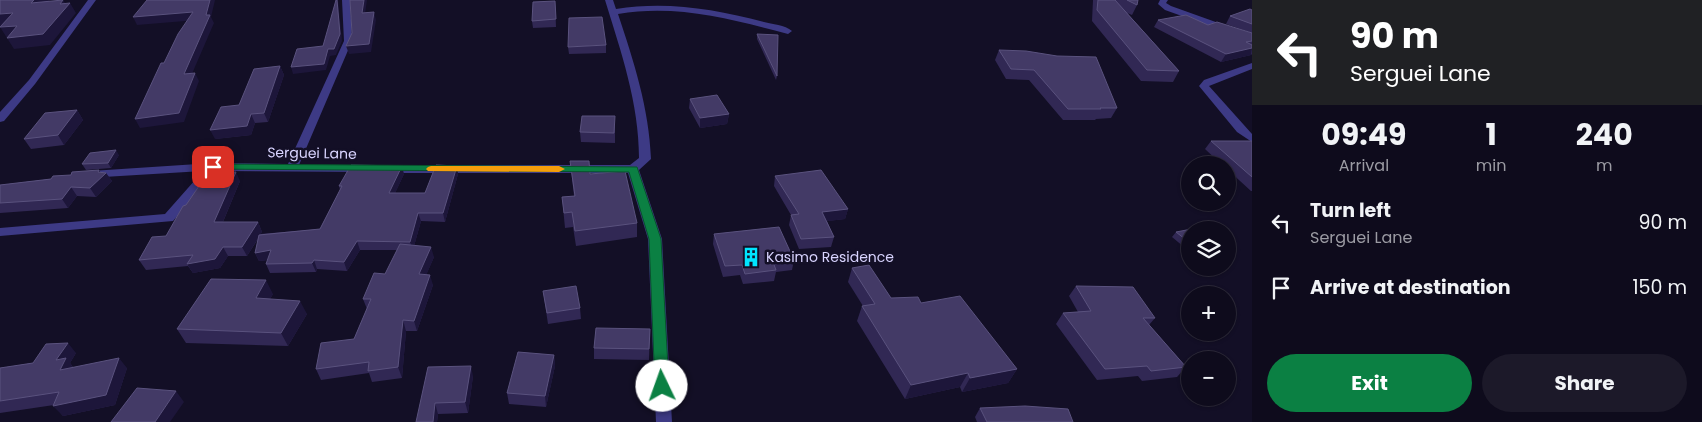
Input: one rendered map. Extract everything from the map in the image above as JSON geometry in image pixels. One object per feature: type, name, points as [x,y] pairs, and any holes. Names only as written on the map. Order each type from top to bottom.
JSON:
[{"type":"street","points":[[0,119],[32,82],[92,0]]},
{"type":"street","points":[[292,168],[348,41],[346,0]]},
{"type":"street","points":[[1164,0],[1162,4],[1168,8],[1252,38]]},
{"type":"street","points":[[664,422],[655,239],[633,169],[645,159],[644,122],[611,6],[697,10],[739,18],[788,31]]},
{"type":"street","points":[[1252,66],[1207,82],[1204,86],[1240,130],[1252,140]]},
{"type":"street","points":[[0,232],[169,218],[213,167]]},
{"type":"street","name":"Serguei Lane","points":[[80,176],[213,167],[633,169]]},
{"type":"building","points":[[0,0],[34,0],[31,3],[63,0],[60,4],[70,3],[43,34],[7,38],[17,26],[0,27],[13,13],[0,14]]},
{"type":"building","points":[[147,0],[210,0],[206,15],[210,15],[184,74],[195,73],[179,113],[135,119],[161,63],[164,63],[178,34],[193,12],[133,17]]},
{"type":"building","points":[[336,0],[340,34],[334,49],[328,49],[324,64],[291,67],[297,49],[323,46]]},
{"type":"building","points":[[350,0],[364,0],[362,13],[374,12],[369,44],[346,46],[352,33]]},
{"type":"building","points":[[1098,0],[1115,0],[1179,71],[1147,70],[1097,10]]},
{"type":"building","points":[[1127,0],[1138,0],[1137,5]]},
{"type":"building","points":[[555,1],[556,19],[532,21],[533,2]]},
{"type":"building","points":[[1252,10],[1252,24],[1230,16]]},
{"type":"building","points":[[1186,15],[1208,25],[1217,22],[1252,33],[1252,41],[1246,42],[1252,45],[1252,48],[1226,54],[1158,20]]},
{"type":"building","points":[[602,17],[606,45],[568,47],[569,18]]},
{"type":"building","points":[[757,34],[778,35],[777,76]]},
{"type":"building","points":[[999,50],[1026,51],[1057,56],[1096,57],[1117,108],[1068,109],[1034,70],[1011,69]]},
{"type":"building","points":[[280,66],[264,113],[251,114],[247,126],[210,130],[221,107],[239,105],[254,69]]},
{"type":"building","points":[[717,95],[729,114],[700,118],[690,99]]},
{"type":"building","points":[[77,110],[58,135],[24,139],[45,113]]},
{"type":"building","points":[[582,116],[615,116],[614,133],[580,132]]},
{"type":"building","points":[[1211,141],[1252,141],[1252,177],[1236,163],[1236,156],[1228,156]]},
{"type":"building","points":[[116,150],[108,163],[82,164],[90,153]]},
{"type":"building","points":[[570,161],[589,161],[590,174],[625,171],[637,223],[575,231],[572,212],[564,213],[562,197],[575,196]]},
{"type":"building","points":[[351,165],[402,166],[389,193],[425,193],[436,165],[457,166],[443,213],[418,213],[410,242],[357,241],[344,262],[314,260],[312,263],[266,264],[271,250],[255,253],[259,235],[320,229],[342,186],[339,186]]},
{"type":"building","points":[[99,170],[98,172],[106,173],[90,188],[71,187],[62,199],[0,203],[0,185],[51,179],[53,176],[71,175],[72,172]]},
{"type":"building","points":[[821,170],[848,209],[822,212],[834,237],[801,239],[791,215],[799,214],[775,176]]},
{"type":"building","points":[[236,172],[214,222],[258,222],[242,247],[223,247],[215,259],[187,264],[193,255],[139,260],[152,237],[166,236],[183,206],[186,205],[208,173]]},
{"type":"building","name":"Kasimo Residence","points":[[779,227],[794,260],[773,262],[776,270],[745,274],[742,265],[725,266],[714,234]]},
{"type":"building","points":[[400,244],[431,247],[419,274],[430,275],[414,321],[403,320],[398,367],[368,371],[369,362],[316,369],[321,343],[354,339],[371,299],[363,299],[374,273],[385,274]]},
{"type":"building","points":[[869,265],[891,298],[918,297],[921,303],[960,296],[1017,369],[970,378],[968,373],[911,385],[862,306],[875,304],[852,268]]},
{"type":"building","points":[[211,279],[266,280],[256,298],[300,301],[281,333],[177,329]]},
{"type":"building","points":[[576,286],[580,308],[547,313],[543,291]]},
{"type":"building","points":[[1076,286],[1133,287],[1155,318],[1143,318],[1181,361],[1181,368],[1151,371],[1147,366],[1105,369],[1063,313],[1091,311]]},
{"type":"building","points":[[596,328],[650,329],[649,349],[594,348]]},
{"type":"building","points":[[68,343],[56,360],[66,358],[60,370],[119,358],[106,395],[53,406],[59,392],[0,401],[0,368],[33,363],[46,344]]},
{"type":"building","points":[[518,352],[554,355],[545,396],[507,393]]},
{"type":"building","points":[[471,366],[465,402],[435,403],[433,422],[416,422],[428,367]]},
{"type":"building","points":[[137,388],[176,391],[155,422],[111,422]]},
{"type":"building","points":[[1025,406],[1068,409],[1073,422],[987,422],[980,408]]},
{"type":"slow traffic","points":[[431,169],[559,169]]},
{"type":"place","name":"Kasimo Residence","points":[[751,257]]},
{"type":"route","points":[[213,167],[633,169],[655,239],[662,386]]}]
